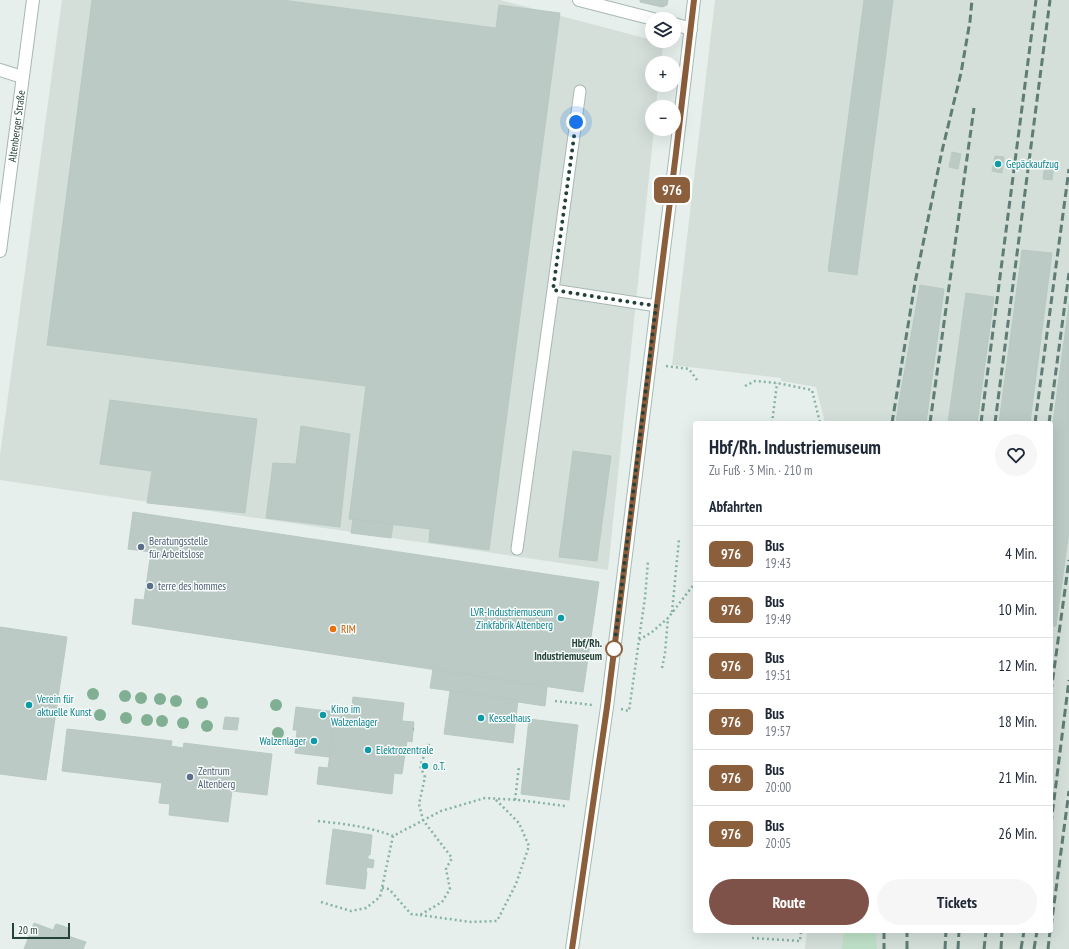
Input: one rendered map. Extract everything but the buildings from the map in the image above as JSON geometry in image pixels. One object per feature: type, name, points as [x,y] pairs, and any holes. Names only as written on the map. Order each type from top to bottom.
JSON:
[{"type":"main road","name":"Altenberger Straße","points":[[0,251],[33,0]]},
{"type":"main road","points":[[580,0],[645,17]]},
{"type":"main road","points":[[572,949],[607,707],[694,0]]},
{"type":"main road","points":[[681,26],[691,29]]},
{"type":"main road","points":[[0,70],[22,77]]},
{"type":"lane","points":[[517,550],[580,91]]},
{"type":"lane","points":[[553,290],[656,306]]},
{"type":"path","points":[[649,363],[690,369],[697,380]]},
{"type":"path","points":[[745,386],[755,381],[777,383],[812,390],[820,421]]},
{"type":"path","points":[[772,421],[777,383]]},
{"type":"path","points":[[672,613],[679,539]]},
{"type":"path","points":[[555,701],[629,711],[645,598],[648,561]]},
{"type":"path","points":[[639,640],[652,632],[668,618],[693,586]]},
{"type":"path","points":[[662,668],[668,618]]},
{"type":"path","points":[[420,915],[442,902],[450,889],[446,869],[452,858],[423,820],[419,804],[425,777],[420,766],[429,744]]},
{"type":"path","points":[[515,800],[519,766]]},
{"type":"path","points":[[318,821],[361,826],[378,830],[393,836],[441,811],[485,798],[565,806]]},
{"type":"path","points":[[382,888],[389,889],[411,914],[471,922],[497,921],[516,884],[529,846],[519,823],[495,799]]},
{"type":"path","points":[[321,902],[351,911],[366,908],[380,897],[393,836]]},
{"type":"path","points":[[752,938],[800,941],[801,933]]},
{"type":"shaded area","points":[[62,0],[500,0],[645,38],[645,48],[662,48],[662,56],[645,56],[645,92],[657,92],[657,100],[645,100],[645,136],[653,136],[608,570],[0,480],[0,455]]},
{"type":"shaded area","points":[[715,0],[1069,0],[1069,949],[805,949],[807,933],[1053,933],[1053,421],[824,421],[816,387],[781,381],[781,378],[672,365]]},
{"type":"green space","points":[[844,933],[876,933],[877,949],[842,949]]},
{"type":"railway","points":[[892,421],[915,283],[942,151],[961,73],[972,0]]},
{"type":"railway","points":[[981,421],[1036,0]]},
{"type":"railway","points":[[995,421],[1050,0]]},
{"type":"railway","points":[[930,421],[974,108]]},
{"type":"railway","points":[[1035,421],[1069,169]]},
{"type":"railway","points":[[1049,421],[1069,273]]},
{"type":"railway","points":[[1053,677],[1069,560]]},
{"type":"railway","points":[[1053,808],[1069,680]]},
{"type":"railway","points":[[1053,912],[1069,791]]},
{"type":"railway","points":[[884,933],[884,949]]},
{"type":"railway","points":[[907,933],[907,949]]},
{"type":"railway","points":[[945,949],[946,933]]},
{"type":"railway","points":[[958,949],[959,933]]},
{"type":"railway","points":[[984,949],[986,933]]},
{"type":"railway","points":[[1001,949],[1002,933]]},
{"type":"railway","points":[[1021,949],[1024,933]]},
{"type":"railway","points":[[1034,949],[1037,933]]},
{"type":"railway","points":[[1048,949],[1050,933]]},
{"type":"bus line","name":"976","points":[[572,949],[607,707],[694,0]]},
{"type":"place","name":"Gepäckaufzug","points":[[998,164]]},
{"type":"place","name":"Beratungsstelle für Arbeitslose","points":[[141,547]]},
{"type":"place","name":"terre des hommes","points":[[150,586]]},
{"type":"place","name":"LVR-Industriemuseum Zinkfabrik Altenberg","points":[[561,618]]},
{"type":"place","name":"RIM","points":[[333,629]]},
{"type":"place","name":"Hbf/Rh. Industriemuseum","points":[[614,649]]},
{"type":"place","name":"Verein für aktuelle Kunst","points":[[29,705]]},
{"type":"place","name":"Kino im Walzenlager","points":[[323,715]]},
{"type":"place","name":"Kesselhaus","points":[[481,718]]},
{"type":"place","name":"Walzenlager","points":[[314,741]]},
{"type":"place","name":"Elektrozentrale","points":[[368,750]]},
{"type":"place","name":"o.T.","points":[[425,766]]},
{"type":"place","name":"Zentrum Altenberg","points":[[190,777]]},
{"type":"route","points":[[576,122],[553,290],[656,306],[614,649]]}]
